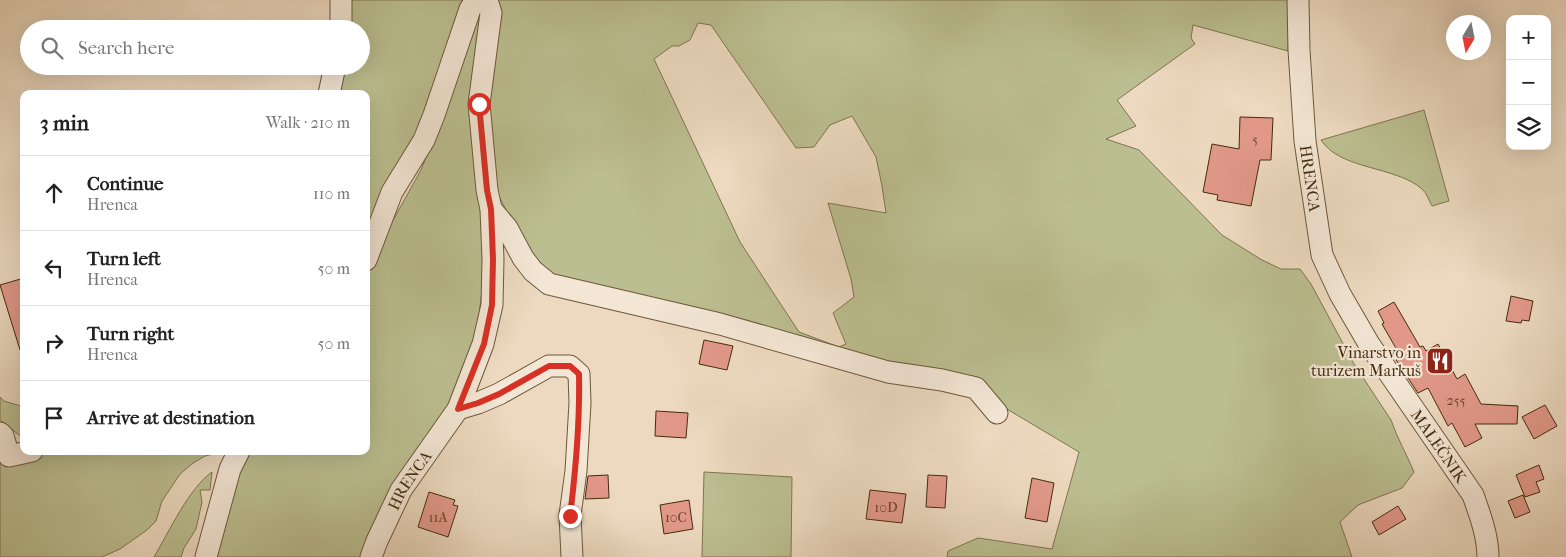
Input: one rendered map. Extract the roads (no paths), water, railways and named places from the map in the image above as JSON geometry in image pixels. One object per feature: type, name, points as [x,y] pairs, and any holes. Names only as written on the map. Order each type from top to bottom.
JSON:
[{"type":"street","points":[[340,20],[341,0]]},
{"type":"street","points":[[370,250],[392,192],[424,140],[470,9],[476,0]]},
{"type":"street","name":"HRENCA","points":[[371,557],[376,541],[401,490],[458,409],[484,344],[492,305],[493,259],[491,209],[487,190],[479,104],[491,13],[487,0]]},
{"type":"street","name":"HRENCA","points":[[1298,0],[1305,141],[1322,255],[1340,294],[1369,344]]},
{"type":"street","points":[[330,90],[334,75]]},
{"type":"street","points":[[491,209],[507,228],[528,265],[549,284],[720,324],[888,372],[942,380],[976,388],[997,413]]},
{"type":"street","name":"MALEČNIK","points":[[1369,344],[1473,495],[1482,518],[1488,557]]},
{"type":"street","points":[[458,409],[499,394],[549,366],[570,366],[579,374],[580,403],[576,470],[570,516],[572,557]]},
{"type":"street","points":[[0,433],[3,436],[9,456],[20,454]]},
{"type":"street","points":[[206,557],[230,469],[237,455]]},
{"type":"place","name":"Vinarstvo in turizem Markuš","points":[[1440,361]]}]
